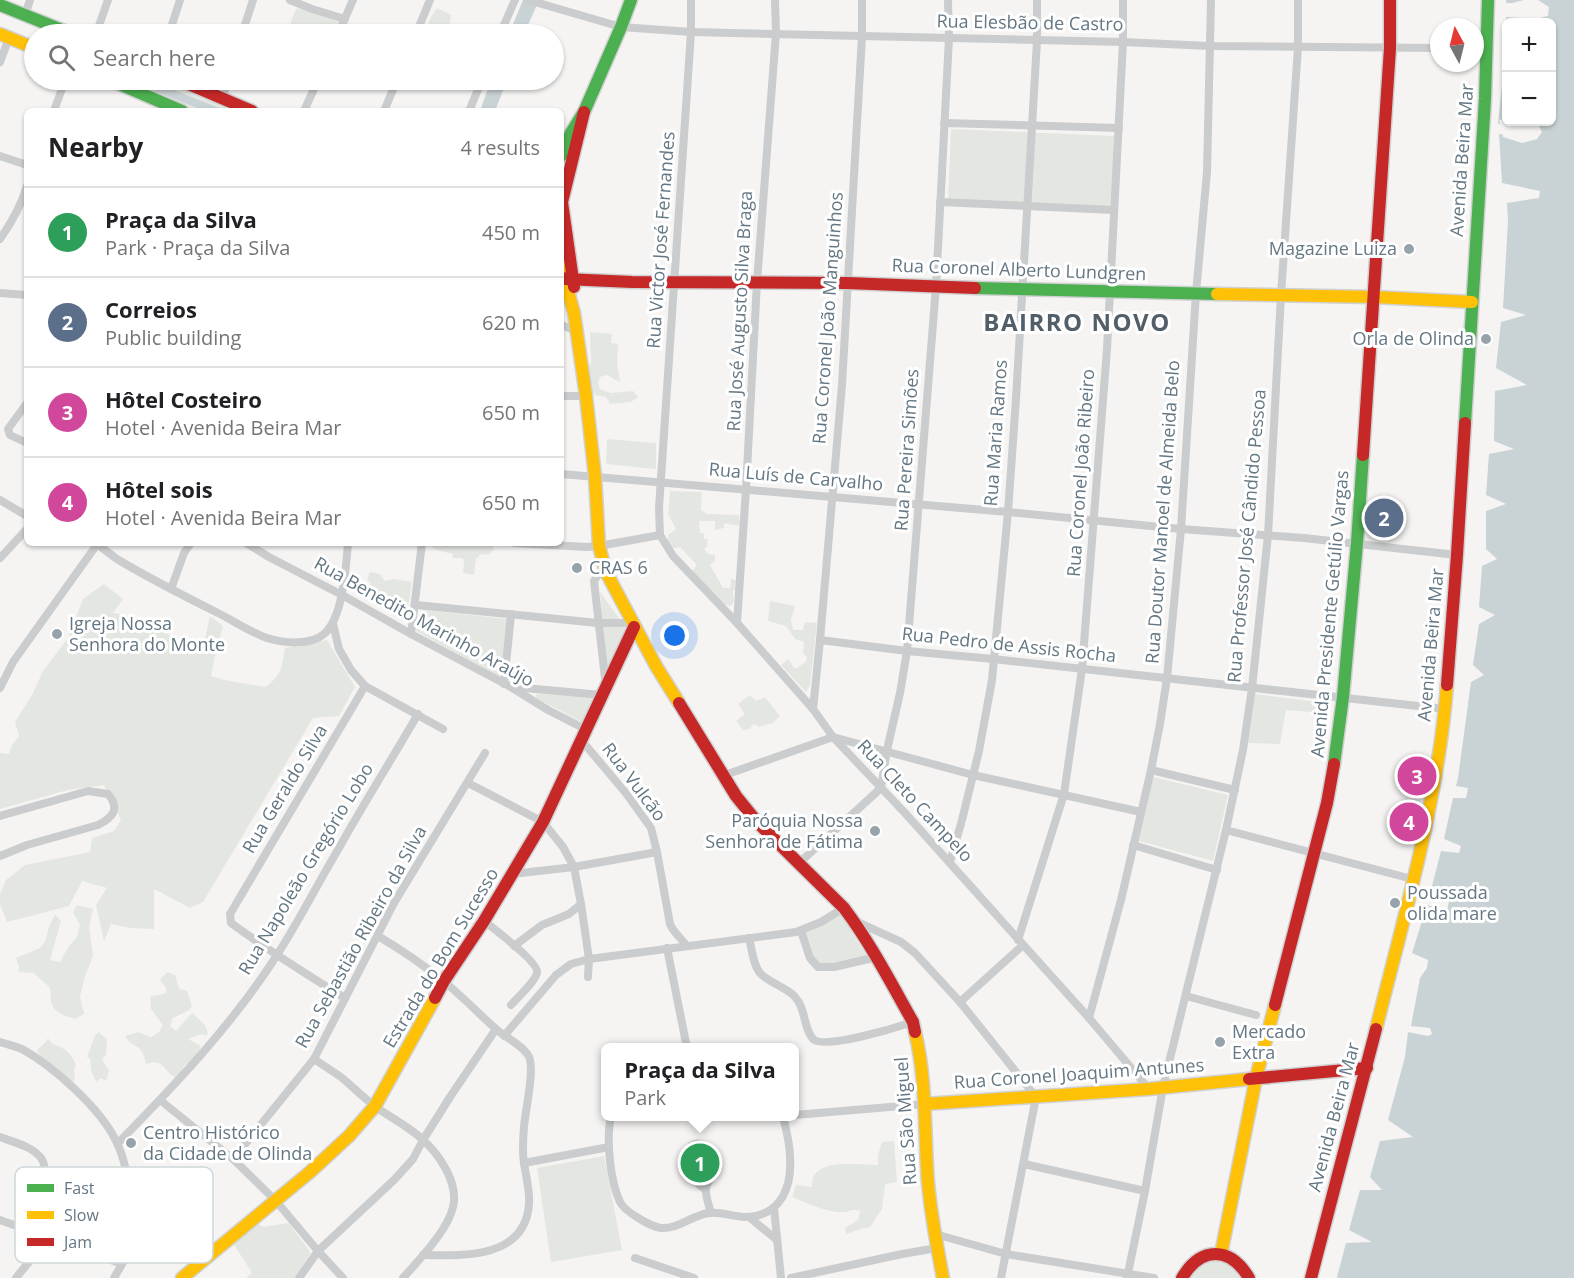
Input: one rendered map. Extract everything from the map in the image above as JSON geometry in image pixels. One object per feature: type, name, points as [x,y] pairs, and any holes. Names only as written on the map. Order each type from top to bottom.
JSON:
[{"type":"main road","points":[[564,149],[584,112],[631,0]]},
{"type":"main road","name":"Avenida Presidente Getúlio Vargas","points":[[1221,1254],[1256,1078],[1333,773],[1343,697],[1357,543],[1390,48],[1390,0]]},
{"type":"main road","name":"Avenida Beira Mar","points":[[1484,28],[1488,0]]},
{"type":"main road","points":[[0,5],[47,24]]},
{"type":"main road","points":[[5,36],[24,44]]},
{"type":"main road","name":"Avenida Beira Mar","points":[[1311,1278],[1367,1068],[1433,789],[1444,709],[1457,555],[1485,99],[1483,72]]},
{"type":"main road","points":[[133,90],[175,108]]},
{"type":"main road","points":[[202,90],[244,108]]},
{"type":"main road","points":[[564,193],[584,112]]},
{"type":"main road","points":[[564,240],[566,278]]},
{"type":"main road","name":"Rua Coronel Alberto Lundgren","points":[[566,278],[675,282],[847,283],[1023,290],[1374,297],[1472,302]]},
{"type":"main road","name":"Rua São Miguel","points":[[566,278],[575,297],[574,313],[595,477],[598,546],[606,572],[633,625],[722,776],[746,810],[844,908],[877,957],[913,1022],[920,1052],[925,1104],[928,1184],[936,1248],[943,1278]]},
{"type":"main road","name":"Estrada do Bom Sucesso","points":[[213,1253],[276,1201],[349,1136],[375,1106],[444,981],[484,921],[543,822],[582,741],[633,625]]},
{"type":"main road","name":"Rua Coronel Joaquim Antunes","points":[[925,1104],[1149,1089],[1367,1068]]},
{"type":"main road","points":[[1182,1278],[1195,1260],[1207,1255],[1221,1254],[1238,1262],[1249,1278]]},
{"type":"main road","name":"Estrada do Bom Sucesso","points":[[182,1278],[200,1263]]},
{"type":"street","points":[[25,15],[30,0]]},
{"type":"street","points":[[100,24],[108,0]]},
{"type":"street","points":[[172,24],[180,0]]},
{"type":"street","points":[[245,24],[253,0]]},
{"type":"street","points":[[290,0],[345,19]]},
{"type":"street","points":[[343,24],[353,0]]},
{"type":"street","points":[[420,24],[430,0]]},
{"type":"street","points":[[504,24],[514,0]]},
{"type":"street","name":"Rua Victor José Fernandes","points":[[662,482],[691,32],[691,0]]},
{"type":"street","name":"Rua José Augusto Silva Braga","points":[[737,623],[757,282],[776,33],[775,0]]},
{"type":"street","name":"Rua Coronel João Manguinhos","points":[[813,709],[842,385],[862,36],[862,0]]},
{"type":"street","name":"Rua Pereira Simões","points":[[881,788],[907,651],[936,286],[949,38],[948,0]]},
{"type":"street","name":"Rua Maria Ramos","points":[[950,862],[974,775],[988,708],[1008,512],[1023,290],[1037,41],[1037,0]]},
{"type":"street","name":"Rua Coronel João Ribeiro","points":[[1020,942],[1064,794],[1082,669],[1110,292],[1123,42],[1123,0]]},
{"type":"street","name":"Rua Doutor Manoel de Almeida Belo","points":[[1089,1018],[1121,900],[1160,724],[1167,678],[1181,529],[1196,293],[1208,153],[1211,0]]},
{"type":"street","name":"Rua Professor José Cândido Pessoa","points":[[1128,1276],[1163,1087],[1235,790],[1252,688],[1268,535],[1298,47],[1298,0]]},
{"type":"street","name":"Rua Elesbão de Castro","points":[[532,1],[621,27],[691,32],[1209,46],[1430,48]]},
{"type":"street","points":[[0,62],[5,36]]},
{"type":"street","points":[[55,108],[61,90]]},
{"type":"street","points":[[222,99],[225,90]]},
{"type":"street","points":[[305,108],[313,90]]},
{"type":"street","points":[[385,108],[393,90]]},
{"type":"street","points":[[470,108],[478,90]]},
{"type":"street","points":[[944,123],[1119,128]]},
{"type":"street","points":[[0,156],[24,164]]},
{"type":"street","points":[[2,234],[13,220],[24,194]]},
{"type":"street","points":[[940,202],[1114,210]]},
{"type":"street","points":[[0,292],[24,295]]},
{"type":"street","points":[[564,327],[577,331]]},
{"type":"street","points":[[564,396],[586,396]]},
{"type":"street","points":[[24,407],[8,429],[10,435],[24,442]]},
{"type":"street","name":"Rua Luís de Carvalho","points":[[564,474],[1357,543],[1457,555]]},
{"type":"street","points":[[564,546],[598,546],[660,535],[658,525],[662,482]]},
{"type":"street","points":[[0,500],[24,514]]},
{"type":"street","points":[[0,558],[24,533]]},
{"type":"street","name":"Rua Cleto Campelo","points":[[660,535],[673,556],[737,623],[813,709],[833,737],[950,862],[1149,1089]]},
{"type":"street","points":[[0,688],[13,662],[95,546]]},
{"type":"street","points":[[101,546],[120,560],[171,589],[266,638],[285,642],[318,638],[333,624],[342,594],[348,546]]},
{"type":"street","points":[[171,589],[188,546]]},
{"type":"street","name":"Rua Benedito Marinho Araújo","points":[[251,546],[342,594],[548,710],[587,729]]},
{"type":"street","points":[[411,634],[422,546]]},
{"type":"street","points":[[511,614],[506,685],[604,691],[594,581],[598,575],[606,572]]},
{"type":"street","points":[[416,605],[633,625]]},
{"type":"street","points":[[333,624],[339,650],[351,670],[365,686],[442,729]]},
{"type":"street","name":"Rua Pedro de Assis Rocha","points":[[820,640],[1444,709]]},
{"type":"street","name":"Rua Geraldo Silva","points":[[277,955],[231,923],[230,914],[365,686]]},
{"type":"street","name":"Rua Napoleão Gregório Lobo","points":[[118,1143],[205,1050],[246,999],[277,955],[418,714]]},
{"type":"street","points":[[722,776],[833,737],[974,775],[1141,812]]},
{"type":"street","name":"Rua Vulcão","points":[[582,741],[651,828],[670,924],[686,945]]},
{"type":"street","name":"Rua Sebastião Ribeiro da Silva","points":[[233,1159],[314,1059],[394,903],[485,753]]},
{"type":"street","points":[[1150,770],[1235,790]]},
{"type":"street","points":[[468,783],[543,822],[563,847],[574,867],[589,959],[588,977]]},
{"type":"street","points":[[798,864],[881,788]]},
{"type":"street","points":[[0,816],[88,791],[108,794],[114,803],[112,816],[98,825],[27,845],[0,856]]},
{"type":"street","points":[[1226,830],[1412,879]]},
{"type":"street","points":[[1133,845],[1217,870]]},
{"type":"street","points":[[512,874],[574,867],[657,852]]},
{"type":"street","points":[[514,946],[542,925],[569,914],[581,904]]},
{"type":"street","points":[[504,1036],[555,975],[571,964],[589,959],[686,945],[801,931],[822,922],[844,908]]},
{"type":"street","points":[[853,920],[885,933],[910,948],[960,1002],[1036,1097],[1001,1278]]},
{"type":"street","points":[[484,921],[533,963],[537,970],[535,978],[511,1005]]},
{"type":"street","points":[[801,931],[810,958],[818,967],[834,967],[877,957]]},
{"type":"street","points":[[378,936],[444,981],[528,1055],[531,1062],[523,1136],[529,1204],[522,1229],[499,1247],[476,1254],[423,1255]]},
{"type":"street","points":[[749,938],[760,973],[796,998],[810,1034],[818,1042],[870,1035],[913,1022]]},
{"type":"street","points":[[960,1002],[1020,942]]},
{"type":"street","points":[[667,948],[686,1043]]},
{"type":"street","points":[[277,955],[345,998]]},
{"type":"street","points":[[1186,996],[1256,1015]]},
{"type":"street","points":[[299,1278],[318,1251],[394,1180],[413,1159],[450,1097],[496,1029]]},
{"type":"street","points":[[0,1042],[24,1051],[42,1063],[84,1099],[106,1122],[118,1143],[124,1167]]},
{"type":"street","points":[[314,1059],[423,1140],[447,1169],[454,1190],[451,1214],[423,1255],[403,1278]]},
{"type":"street","points":[[160,1100],[233,1159],[276,1201],[343,1278]]},
{"type":"street","name":"Rua Coronel Joaquim Antunes","points":[[799,1115],[925,1104]]},
{"type":"street","points":[[611,1121],[609,1147],[619,1200],[633,1214],[651,1225],[663,1228],[681,1225],[695,1217],[711,1213],[749,1217],[774,1209],[786,1191],[790,1173],[789,1146],[784,1121]]},
{"type":"street","points":[[0,1137],[32,1150],[42,1159],[44,1167]]},
{"type":"street","points":[[705,1189],[697,1183],[693,1176],[691,1164],[692,1146],[700,1143],[706,1148],[710,1165],[710,1178],[705,1189],[711,1213]]},
{"type":"street","points":[[524,1163],[609,1147]]},
{"type":"street","points":[[1024,1164],[1145,1191]]},
{"type":"street","points":[[774,1209],[781,1278]]},
{"type":"street","points":[[749,1217],[777,1240]]},
{"type":"street","points":[[0,1220],[15,1226]]},
{"type":"street","points":[[935,1234],[1006,1254],[1128,1276],[1154,1278]]},
{"type":"street","points":[[791,1278],[936,1248]]},
{"type":"street","points":[[635,1258],[694,1278]]},
{"type":"street","points":[[16,1278],[27,1263]]},
{"type":"street","points":[[114,1278],[122,1264],[119,1263]]},
{"type":"shaded area","points":[[523,0],[539,0],[528,24],[513,24]]},
{"type":"shaded area","points":[[1506,0],[1574,0],[1574,1278],[1339,1278],[1337,1277],[1346,1243],[1372,1242],[1349,1230],[1360,1190],[1382,1190],[1370,1177],[1380,1141],[1413,1137],[1388,1120],[1405,1057],[1408,1032],[1428,1036],[1432,1034],[1430,1028],[1411,1026],[1420,978],[1427,968],[1428,960],[1412,953],[1427,905],[1447,911],[1449,901],[1430,894],[1441,851],[1459,853],[1461,846],[1444,839],[1453,798],[1466,798],[1468,788],[1456,786],[1471,682],[1484,675],[1473,665],[1479,624],[1495,615],[1479,607],[1482,566],[1497,559],[1486,549],[1486,511],[1506,504],[1486,495],[1489,454],[1514,449],[1494,441],[1495,391],[1527,385],[1496,368],[1501,322],[1526,315],[1503,308],[1507,203],[1539,198],[1540,191],[1502,183],[1499,134],[1529,136],[1529,126],[1556,126],[1556,18],[1536,18],[1536,4],[1506,3]]},
{"type":"shaded area","points":[[297,8],[339,21],[338,24],[291,24]]},
{"type":"shaded area","points":[[437,8],[451,15],[450,24],[429,24]]},
{"type":"shaded area","points":[[1502,85],[1502,124],[1498,124]]},
{"type":"shaded area","points":[[139,90],[193,90],[236,108],[181,108]]},
{"type":"shaded area","points":[[152,90],[173,90],[219,108],[197,108]]},
{"type":"shaded area","points":[[487,90],[503,90],[496,108],[481,108]]},
{"type":"shaded area","points":[[951,129],[1115,136],[1111,207],[948,203]]},
{"type":"shaded area","points":[[590,332],[612,334],[611,343],[618,344],[617,363],[620,382],[607,375],[600,377],[598,382],[600,389],[611,393],[633,391],[638,397],[631,402],[610,404],[606,397],[595,395],[591,389],[587,371],[591,363]]},
{"type":"shaded area","points":[[607,439],[656,443],[656,469],[606,464]]},
{"type":"shaded area","points":[[670,491],[702,492],[701,510],[707,514],[739,515],[740,526],[724,523],[724,528],[715,530],[715,521],[699,521],[700,533],[704,533],[704,539],[708,539],[704,549],[708,554],[715,555],[715,560],[710,565],[723,588],[730,588],[731,579],[736,580],[736,589],[733,591],[734,601],[731,606],[717,603],[691,572],[697,565],[680,547],[668,549],[668,535],[676,529],[668,514]]},
{"type":"shaded area","points":[[431,546],[492,546],[494,549],[488,555],[481,554],[476,559],[474,575],[463,573],[463,558],[452,558],[453,554]]},
{"type":"shaded area","points":[[370,572],[380,574],[385,581],[394,579],[412,582],[406,619],[396,617],[359,594],[371,583],[367,579]]},
{"type":"shaded area","points":[[104,584],[123,599],[113,613],[135,617],[183,642],[204,643],[210,616],[223,626],[211,676],[266,687],[276,678],[280,670],[285,648],[327,640],[355,687],[339,716],[313,718],[203,902],[190,908],[154,889],[154,929],[111,924],[104,941],[96,905],[107,888],[82,881],[69,906],[7,922],[0,904],[0,894],[6,880],[25,865],[90,852],[92,838],[114,831],[121,820],[104,785],[68,790],[0,809],[0,753],[9,754],[19,736],[15,722],[32,695],[43,671],[68,638],[83,599]]},
{"type":"shaded area","points":[[600,592],[626,631],[607,674]]},
{"type":"shaded area","points":[[770,601],[795,606],[791,620],[793,630],[803,630],[805,622],[817,623],[810,685],[806,692],[781,665],[788,659],[795,669],[806,662],[807,657],[803,653],[804,642],[795,639],[786,626],[768,621]]},
{"type":"shaded area","points":[[424,610],[507,619],[502,674],[498,676],[416,631],[416,622]]},
{"type":"shaded area","points":[[539,694],[595,697],[582,722],[536,698]]},
{"type":"shaded area","points":[[1255,694],[1326,703],[1322,713],[1286,710],[1280,744],[1248,743]]},
{"type":"shaded area","points":[[750,695],[756,701],[765,697],[780,716],[773,723],[759,727],[754,724],[749,729],[743,730],[736,721],[745,714],[738,704]]},
{"type":"shaded area","points":[[1153,777],[1228,795],[1213,861],[1139,841]]},
{"type":"shaded area","points":[[77,905],[93,909],[89,927],[93,956],[80,997],[84,1014],[75,1019],[55,1009],[51,1002],[49,987],[34,973],[18,972],[16,958],[40,948],[45,942],[55,914],[61,921],[50,960],[60,962],[77,937],[80,925],[73,912]]},
{"type":"shaded area","points":[[840,914],[867,957],[827,966],[817,965],[804,932]]},
{"type":"shaded area","points":[[167,972],[175,975],[179,989],[187,991],[192,1006],[173,1018],[170,1026],[176,1031],[192,1013],[205,1025],[208,1033],[206,1036],[202,1034],[188,1039],[201,1046],[195,1061],[185,1065],[177,1078],[160,1064],[152,1062],[146,1064],[140,1049],[125,1036],[138,1032],[151,1037],[159,1032],[163,1025],[151,1009],[150,997],[166,993],[166,988],[160,980]]},
{"type":"shaded area","points":[[98,1032],[107,1039],[106,1055],[102,1059],[109,1071],[106,1081],[101,1078],[96,1082],[91,1070],[90,1058],[87,1057]]},
{"type":"shaded area","points":[[48,1038],[52,1044],[67,1051],[76,1065],[72,1086],[42,1059],[37,1050]]},
{"type":"shaded area","points":[[894,1141],[897,1182],[885,1184],[882,1209],[870,1227],[846,1234],[845,1228],[858,1220],[860,1211],[830,1211],[792,1197],[796,1185],[812,1187],[813,1177],[825,1167],[842,1164],[878,1165],[882,1142]]},
{"type":"shaded area","points":[[604,1156],[622,1250],[551,1262],[537,1168]]},
{"type":"shaded area","points":[[256,1223],[264,1227],[289,1223],[311,1253],[294,1278],[246,1278],[252,1273],[233,1243]]},
{"type":"shaded area","points":[[1204,1260],[1227,1261],[1245,1278],[1185,1278]]},
{"type":"pier","points":[[1538,0],[1549,7],[1548,16],[1533,18],[1525,15],[1533,16],[1533,7],[1510,6],[1512,3]]},
{"type":"pier","points":[[1499,120],[1502,120],[1502,126],[1539,126],[1542,132],[1537,139],[1522,143],[1503,137],[1502,131],[1526,133],[1526,129],[1501,127]]},
{"type":"traffic: fast","points":[[564,149],[584,112],[631,0]]},
{"type":"traffic: fast","points":[[1465,423],[1485,99],[1488,0]]},
{"type":"traffic: fast","points":[[0,5],[47,24]]},
{"type":"traffic: fast","points":[[133,90],[175,108]]},
{"type":"traffic: fast","points":[[975,288],[1217,294]]},
{"type":"traffic: fast","points":[[1334,764],[1343,697],[1363,455]]},
{"type":"traffic: slow","points":[[0,34],[24,44]]},
{"type":"traffic: slow","points":[[564,276],[574,313],[586,396],[595,477],[599,546],[606,572],[656,666],[679,703]]},
{"type":"traffic: slow","points":[[1217,294],[1374,297],[1472,302]]},
{"type":"traffic: slow","points":[[1376,1029],[1428,815],[1443,729],[1447,685]]},
{"type":"traffic: slow","points":[[213,1252],[310,1172],[349,1136],[375,1106],[435,998]]},
{"type":"traffic: slow","points":[[1221,1254],[1256,1078],[1275,1005]]},
{"type":"traffic: slow","points":[[915,1032],[922,1069],[929,1195],[943,1278]]},
{"type":"traffic: slow","points":[[925,1104],[1149,1089],[1249,1079]]},
{"type":"traffic: slow","points":[[182,1278],[200,1263]]},
{"type":"traffic: jam","points":[[1363,455],[1390,48],[1390,0]]},
{"type":"traffic: jam","points":[[203,90],[245,108]]},
{"type":"traffic: jam","points":[[564,194],[584,112]]},
{"type":"traffic: jam","points":[[564,216],[574,287]]},
{"type":"traffic: jam","points":[[564,278],[632,282],[847,283],[975,288]]},
{"type":"traffic: jam","points":[[1447,685],[1465,423]]},
{"type":"traffic: jam","points":[[435,998],[543,822],[634,627]]},
{"type":"traffic: jam","points":[[679,703],[736,796],[757,822],[844,908],[880,964],[913,1022],[915,1032]]},
{"type":"traffic: jam","points":[[1275,1005],[1327,803],[1334,764]]},
{"type":"traffic: jam","points":[[1311,1278],[1376,1029]]},
{"type":"traffic: jam","points":[[1249,1079],[1367,1068]]},
{"type":"traffic: jam","points":[[1182,1278],[1198,1260],[1216,1254],[1233,1260],[1249,1278]]},
{"type":"place","name":"Magazine Luiza","points":[[1409,249]]},
{"type":"place","name":"Orla de Olinda","points":[[1486,339]]},
{"type":"place","name":"Correios","points":[[1384,518]]},
{"type":"place","name":"CRAS 6","points":[[577,568]]},
{"type":"place","name":"Igreja Nossa Senhora do Monte","points":[[57,634]]},
{"type":"place","name":"Hôtel Costeiro","points":[[1417,776]]},
{"type":"place","name":"Hôtel sois","points":[[1409,822]]},
{"type":"place","name":"Paróquia Nossa Senhora de Fátima","points":[[875,831]]},
{"type":"place","name":"Poussada olida mare","points":[[1395,903]]},
{"type":"place","name":"Mercado Extra","points":[[1220,1042]]},
{"type":"place","name":"Centro Histórico da Cidade de Olinda","points":[[131,1143]]},
{"type":"place","name":"Praça da Silva","points":[[700,1163]]},
{"type":"district","name":"BAIRRO NOVO","points":[[1077,323]]}]
